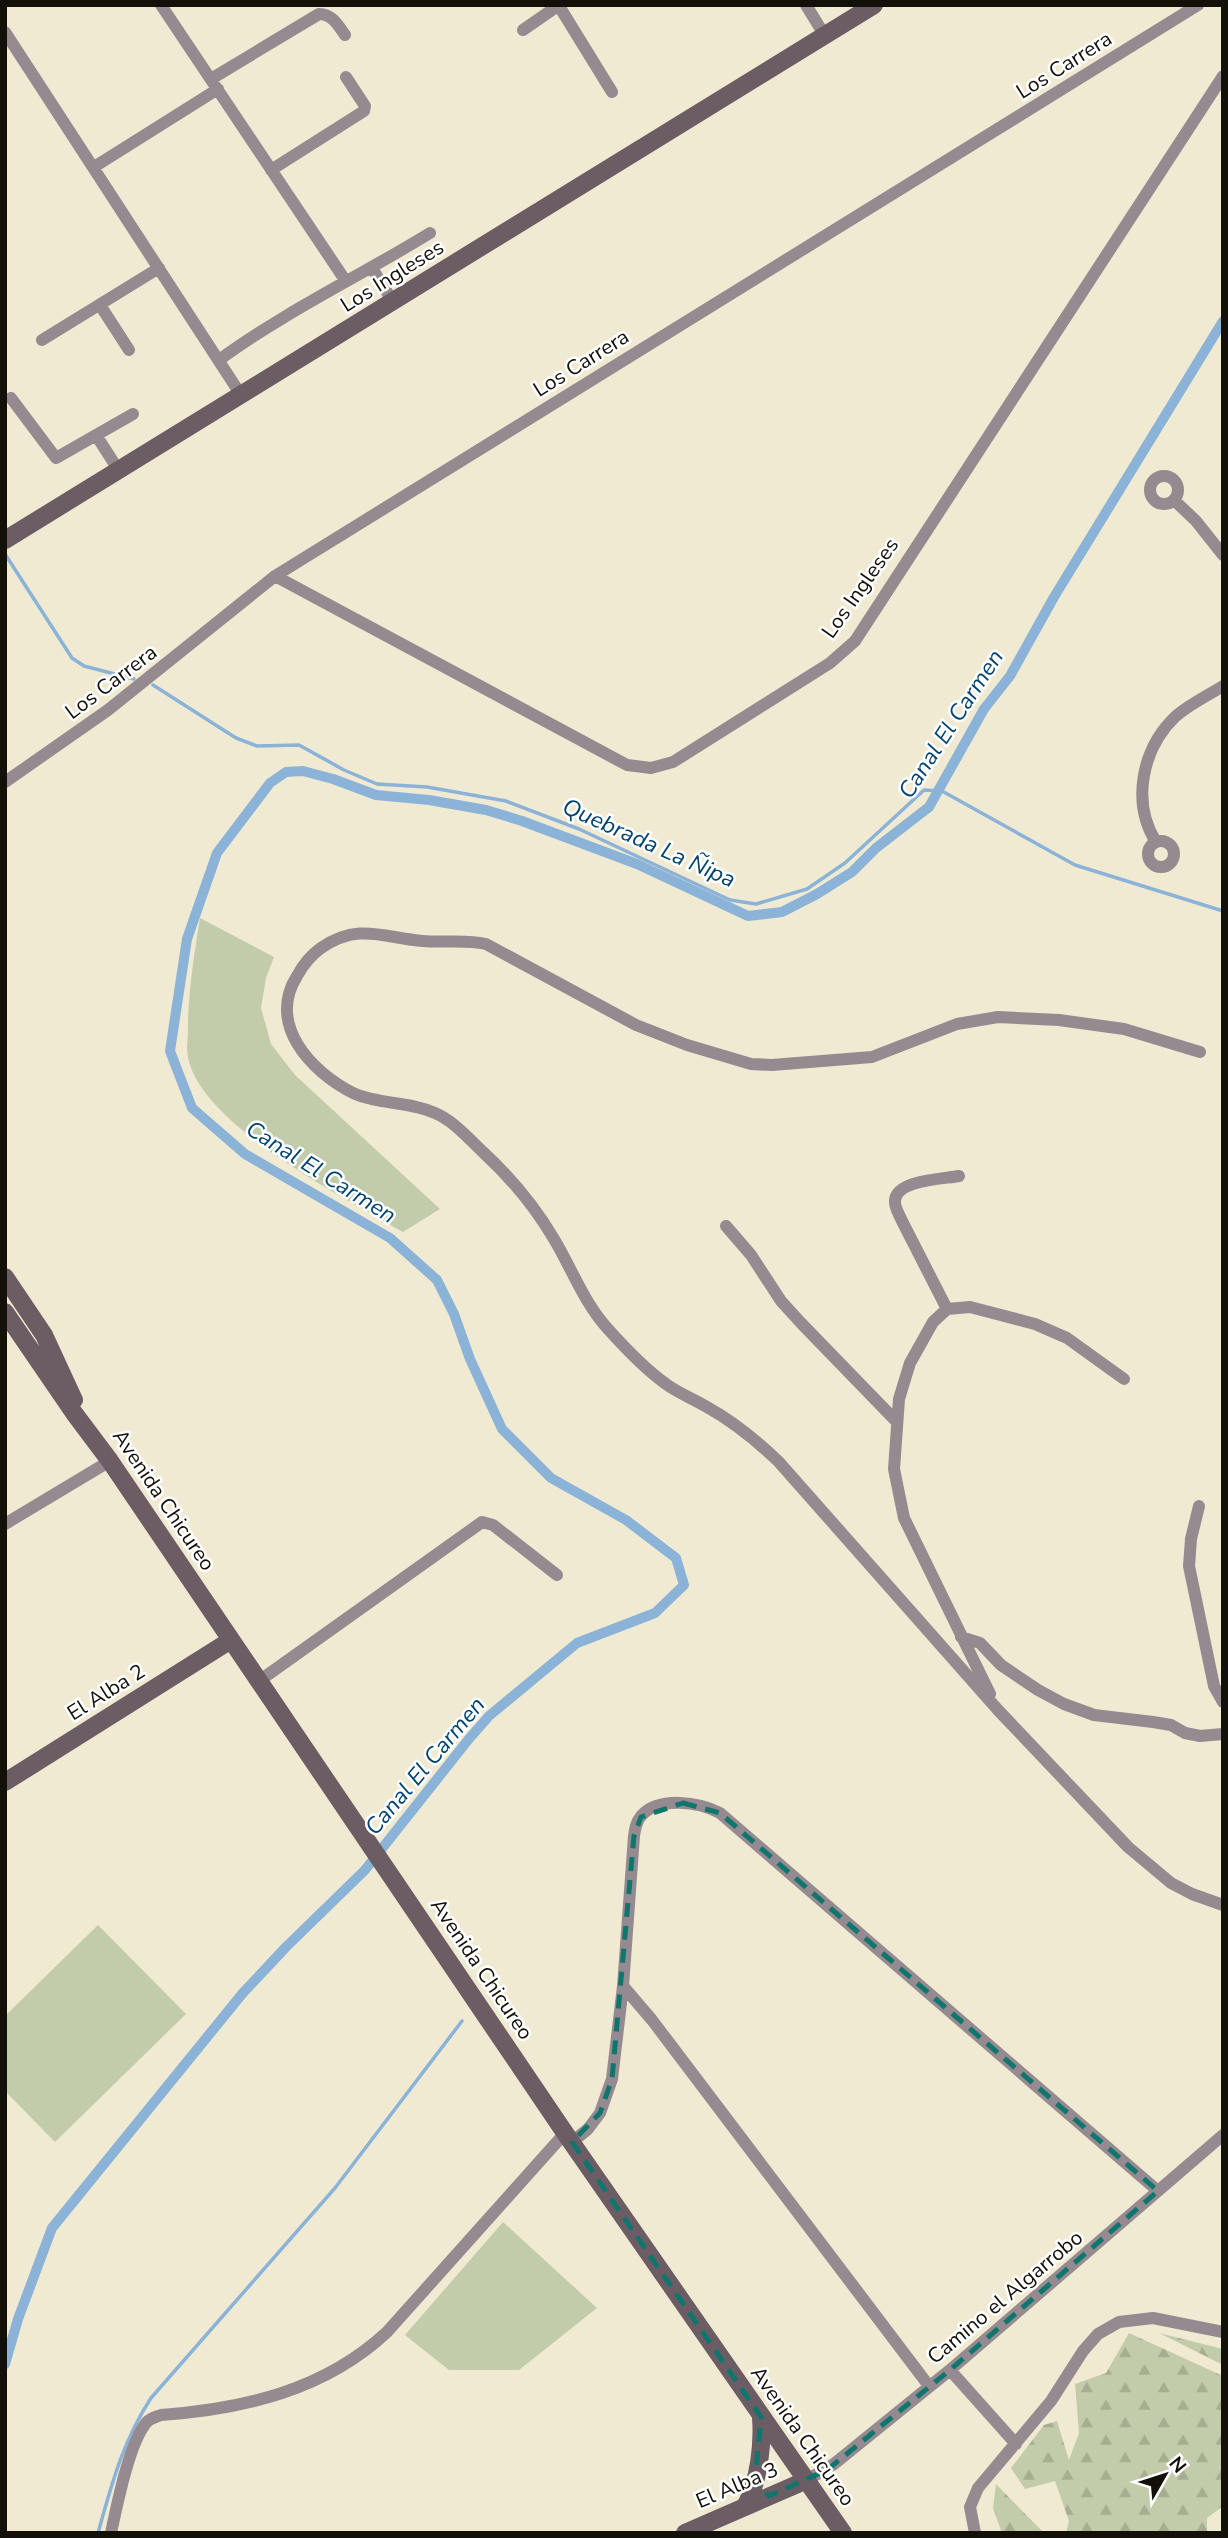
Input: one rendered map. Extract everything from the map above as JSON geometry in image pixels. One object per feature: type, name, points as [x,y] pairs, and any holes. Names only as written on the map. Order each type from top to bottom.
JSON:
[{"type":"main road","name":"Los Ingleses","points":[[5,540],[874,5]]},
{"type":"main road","name":"Avenida Chicureo","points":[[5,1277],[50,1347],[87,1428]]},
{"type":"main road","name":"Avenida Chicureo","points":[[5,1312],[110,1461],[569,2138],[843,2533]]},
{"type":"main road","name":"El Alba 2","points":[[5,1782],[231,1640]]},
{"type":"main road","points":[[746,2505],[755,2481],[761,2417]]},
{"type":"main road","name":"El Alba 3","points":[[685,2533],[807,2480]]},
{"type":"main road","points":[[755,2481],[769,2496]]},
{"type":"street","points":[[161,5],[345,281]]},
{"type":"street","points":[[523,30],[559,5],[612,92]]},
{"type":"street","points":[[806,5],[825,36]]},
{"type":"street","name":"Los Carrera","points":[[5,782],[108,710],[275,576],[1198,5]]},
{"type":"street","points":[[94,167],[319,14],[333,19],[345,36]]},
{"type":"street","points":[[5,32],[241,395]]},
{"type":"street","name":"Los Ingleses","points":[[275,576],[627,765],[651,768],[673,762],[830,663],[855,641],[1223,76]]},
{"type":"street","points":[[271,170],[364,111],[365,106],[346,77]]},
{"type":"street","points":[[219,360],[254,334],[430,233]]},
{"type":"street","points":[[42,340],[159,268]]},
{"type":"street","points":[[372,268],[393,302]]},
{"type":"street","points":[[100,304],[129,350]]},
{"type":"street","points":[[11,398],[56,458],[133,414]]},
{"type":"street","points":[[96,435],[119,471]]},
{"type":"street","points":[[1174,500],[1196,521],[1223,555]]},
{"type":"street","points":[[1156,842],[1145,820],[1142,800],[1144,772],[1151,751],[1173,718],[1223,686]]},
{"type":"street","points":[[1200,1052],[1113,1027],[1059,1020],[998,1017],[957,1024],[872,1057],[772,1065],[751,1064],[687,1045],[636,1025],[486,944],[463,940],[425,941],[366,933],[346,936],[321,948],[301,968],[286,999],[288,1026],[293,1038],[318,1069],[354,1093],[372,1100],[410,1105],[434,1112],[449,1121],[486,1155],[533,1208],[554,1239],[589,1305],[607,1328],[666,1384],[730,1421],[769,1452],[998,1710],[1152,1870],[1181,1889],[1223,1905]]},
{"type":"street","points":[[947,1309],[898,1214],[895,1199],[900,1189],[906,1186],[959,1176]]},
{"type":"street","points":[[726,1226],[801,1323],[897,1422]]},
{"type":"street","points":[[998,1710],[904,1518],[894,1469],[900,1399],[910,1363],[933,1322],[947,1309],[970,1307],[1035,1324],[1067,1338],[1124,1380]]},
{"type":"street","points":[[5,1524],[110,1461]]},
{"type":"street","points":[[1199,1506],[1190,1549],[1190,1573],[1213,1679],[1223,1702]]},
{"type":"street","points":[[259,1681],[482,1522],[493,1525],[557,1575]]},
{"type":"street","points":[[961,1637],[980,1643],[1001,1665],[1038,1690],[1094,1715],[1134,1718],[1171,1725],[1185,1733],[1200,1736],[1213,1737],[1223,1734]]},
{"type":"street","points":[[111,2533],[130,2461],[139,2435],[150,2419],[161,2415],[236,2405],[295,2389],[332,2373],[355,2359],[387,2332],[569,2138],[594,2122],[610,2091],[623,1986],[634,1836],[638,1822],[645,1813],[665,1805],[692,1804],[711,1808],[731,1822],[1158,2191]]},
{"type":"street","points":[[623,1986],[929,2386]]},
{"type":"street","name":"Camino el Algarrobo","points":[[807,2480],[834,2465],[950,2370],[1223,2135]]},
{"type":"street","points":[[975,2533],[970,2507],[978,2488],[991,2469],[1017,2444],[1051,2401],[1083,2351],[1098,2334],[1119,2322],[1153,2318],[1223,2333]]},
{"type":"street","points":[[950,2370],[1017,2444]]},
{"type":"highlighted area","points":[[683,1803],[720,1813],[1158,2191],[950,2370],[827,2470],[769,2496],[755,2481],[761,2417],[572,2142],[600,2113],[612,2079],[634,1836],[641,1817]]},
{"type":"green space","points":[[200,918],[274,957],[266,978],[261,1008],[271,1044],[295,1075],[440,1209],[403,1232],[279,1157],[246,1133],[219,1108],[198,1083],[187,1054],[190,988]]},
{"type":"green space","points":[[98,1925],[186,2014],[55,2142],[5,2091],[5,2016]]},
{"type":"green space","points":[[503,2222],[597,2308],[519,2370],[449,2370],[405,2335]]},
{"type":"green space","points":[[1129,2333],[1223,2376],[1223,2506],[1207,2518],[1207,2533],[1066,2533],[1069,2521],[1055,2481],[1025,2489],[1011,2468],[1044,2425],[1057,2421],[1069,2460],[1079,2433],[1075,2384],[1106,2373]]},
{"type":"green space","points":[[1159,2333],[1223,2349],[1223,2365]]},
{"type":"green space","points":[[996,2484],[1044,2533],[1002,2533],[993,2508]]},
{"type":"waterway","name":"Canal El Carmen","points":[[5,2364],[18,2319],[52,2228],[242,1994],[365,1870],[489,1716],[577,1643],[655,1613],[684,1585],[676,1558],[626,1520],[551,1478],[502,1429],[437,1280],[390,1238],[245,1154],[192,1108],[170,1051],[187,939],[217,853],[270,783],[286,772],[303,771],[376,795],[429,800],[486,810],[522,821],[637,864],[748,916],[782,912],[817,894],[852,872],[876,848],[929,807],[984,709],[1010,676],[1054,597],[1223,321]]},
{"type":"waterway","name":"Quebrada La Ñipa","points":[[5,554],[72,658],[84,666],[134,679]]},
{"type":"waterway","name":"Quebrada La Ñipa","points":[[153,685],[236,738],[257,746],[299,745],[344,770],[377,784],[427,787],[506,801],[579,829],[730,900],[756,904],[807,889],[845,863],[924,790],[942,791],[1075,865],[1223,911]]},
{"type":"waterway","points":[[98,2533],[126,2446],[151,2398],[335,2188],[462,2021]]}]
